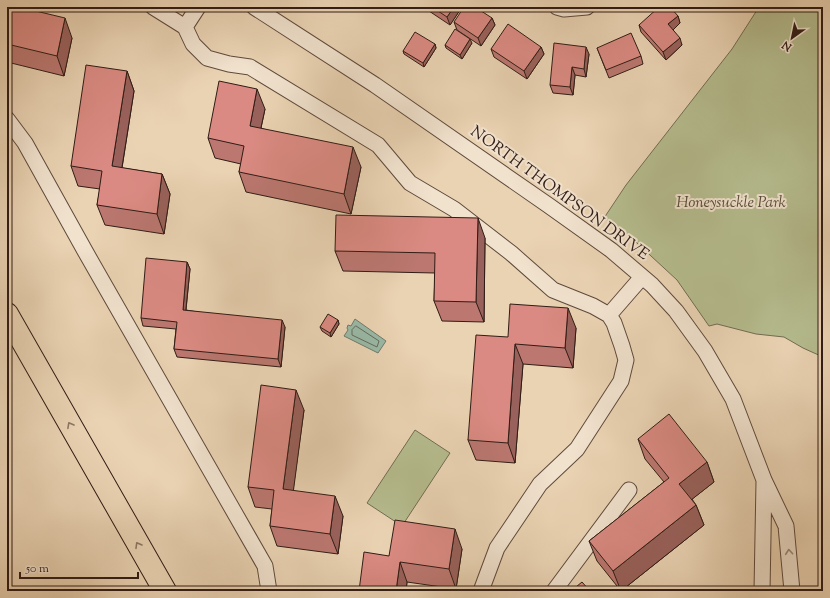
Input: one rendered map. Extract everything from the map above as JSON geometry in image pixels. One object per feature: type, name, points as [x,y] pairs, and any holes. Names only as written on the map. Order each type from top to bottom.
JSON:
[{"type":"highway","points":[[7,314],[165,591]]},
{"type":"street","points":[[153,7],[185,27],[193,44],[207,58],[229,64],[250,67],[378,145],[410,183],[454,209],[511,252],[553,290],[593,306],[609,315],[622,346],[626,360],[621,381],[577,449],[540,484],[497,548],[481,591]]},
{"type":"street","points":[[185,27],[198,7]]},
{"type":"street","name":"NORTH THOMPSON DRIVE","points":[[254,7],[375,85],[611,250],[642,277],[676,311],[705,350],[733,399],[764,480],[786,526],[792,591]]},
{"type":"street","points":[[557,7],[564,9],[587,7]]},
{"type":"street","points":[[7,119],[25,143],[265,566],[269,591]]},
{"type":"street","points":[[609,315],[642,277]]},
{"type":"street","name":"NORTH THOMPSON DRIVE","points":[[762,591],[764,480]]},
{"type":"street","points":[[554,591],[629,490]]},
{"type":"green space","name":"Honeysuckle Park","points":[[759,7],[823,7],[823,357],[784,337],[756,334],[717,324],[709,326],[677,280],[625,232],[604,218],[626,185],[732,49]]},
{"type":"green space","points":[[415,430],[450,453],[402,526],[367,503]]},
{"type":"water","points":[[355,319],[386,341],[378,353],[344,336],[348,330],[348,325],[351,326]]},
{"type":"building","points":[[7,7],[19,7],[65,18],[57,56],[7,44]]},
{"type":"building","points":[[432,7],[454,7],[447,17]]},
{"type":"building","points":[[464,7],[475,7],[492,18],[478,38],[454,22]]},
{"type":"building","points":[[659,7],[670,7],[678,16],[668,24],[680,38],[663,52],[639,25]]},
{"type":"building","points":[[508,24],[541,47],[524,71],[491,49]]},
{"type":"building","points":[[455,29],[470,39],[460,55],[445,45]]},
{"type":"building","points":[[415,32],[435,44],[423,63],[403,51]]},
{"type":"building","points":[[631,33],[641,56],[606,70],[597,48]]},
{"type":"building","points":[[554,43],[586,47],[584,69],[572,67],[570,87],[550,85]]},
{"type":"building","points":[[86,65],[127,71],[112,166],[162,174],[157,214],[97,205],[102,171],[71,166]]},
{"type":"building","points":[[219,81],[257,89],[250,126],[353,147],[344,194],[239,172],[244,146],[208,138]]},
{"type":"building","points":[[336,215],[478,218],[476,302],[434,301],[435,253],[335,251]]},
{"type":"building","points":[[146,258],[187,262],[183,310],[282,320],[278,359],[174,349],[177,322],[141,318]]},
{"type":"building","points":[[510,304],[568,308],[565,348],[515,344],[508,443],[468,440],[476,335],[508,337]]},
{"type":"building","points":[[328,314],[338,320],[330,333],[320,327]]},
{"type":"building","points":[[261,385],[296,390],[283,489],[335,496],[330,534],[270,526],[274,490],[248,487]]},
{"type":"building","points":[[669,414],[707,462],[679,484],[696,505],[613,571],[589,541],[669,478],[638,439]]},
{"type":"building","points":[[395,520],[455,529],[449,569],[400,562],[396,591],[359,591],[364,552],[389,556]]},
{"type":"building","points":[[582,582],[590,591],[571,591]]}]
